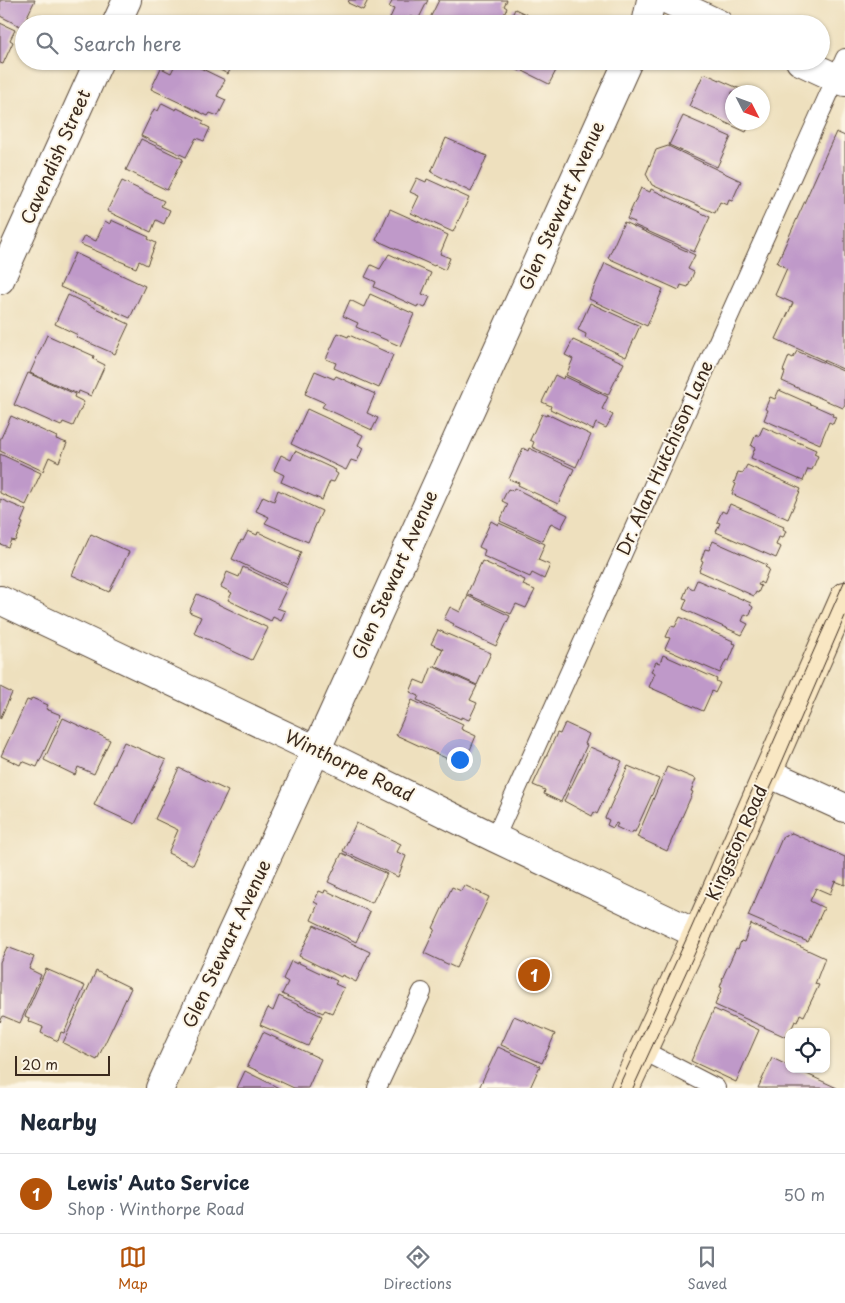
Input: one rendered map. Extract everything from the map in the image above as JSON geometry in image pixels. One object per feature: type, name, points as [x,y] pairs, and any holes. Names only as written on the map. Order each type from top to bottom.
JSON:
[{"type":"main road","name":"Kingston Road","points":[[625,1088],[697,934],[845,596]]},
{"type":"street","points":[[120,15],[127,0]]},
{"type":"street","points":[[648,15],[651,0]]},
{"type":"street","points":[[668,0],[700,15]]},
{"type":"street","name":"Cavendish Street","points":[[0,280],[95,70]]},
{"type":"street","name":"Glen Stewart Avenue","points":[[160,1088],[316,750],[624,70]]},
{"type":"street","name":"Winthorpe Road","points":[[0,600],[697,934]]},
{"type":"street","points":[[768,773],[845,808]]},
{"type":"lane","name":"Dr. Alan Hutchison Lane","points":[[495,838],[842,73]]},
{"type":"lane","points":[[377,1088],[422,992]]},
{"type":"lane","points":[[642,1050],[716,1088]]},
{"type":"building","points":[[0,0],[35,0],[28,15],[15,15],[15,24],[0,16]]},
{"type":"building","points":[[349,0],[368,0],[363,10],[348,3]]},
{"type":"building","points":[[393,0],[428,0],[420,15],[391,15],[394,9],[389,7]]},
{"type":"building","points":[[439,0],[507,0],[504,6],[507,8],[504,15],[432,15]]},
{"type":"building","points":[[515,9],[527,15],[512,15]]},
{"type":"building","points":[[0,23],[15,30],[10,40],[13,42],[3,64],[0,63]]},
{"type":"building","points":[[160,70],[171,73],[172,70],[204,70],[225,80],[217,96],[226,100],[218,116],[210,113],[208,116],[151,89]]},
{"type":"building","points":[[220,70],[230,70],[228,74]]},
{"type":"building","points":[[524,70],[556,70],[549,84]]},
{"type":"building","points":[[704,73],[731,85],[725,85],[725,122],[689,106]]},
{"type":"building","points":[[162,103],[204,121],[202,124],[210,128],[204,141],[196,138],[186,157],[141,136],[154,109],[158,111]]},
{"type":"building","points":[[683,116],[731,137],[717,167],[669,145]]},
{"type":"building","points":[[836,132],[845,136],[845,370],[776,339],[793,303],[775,295],[787,268],[777,263]]},
{"type":"building","points":[[446,138],[487,156],[471,192],[431,172]]},
{"type":"building","points":[[141,139],[183,159],[167,190],[126,170]]},
{"type":"building","points":[[668,146],[741,181],[732,201],[729,200],[727,205],[720,202],[715,213],[652,185],[646,174],[656,150]]},
{"type":"building","points":[[417,178],[426,182],[427,179],[469,198],[453,232],[411,213],[419,196],[410,192]]},
{"type":"building","points":[[122,181],[164,201],[161,206],[170,210],[164,224],[156,220],[151,232],[107,211]]},
{"type":"building","points":[[641,188],[650,192],[651,189],[710,217],[694,252],[634,225],[635,222],[627,219]]},
{"type":"building","points":[[390,209],[448,235],[440,254],[450,258],[445,270],[376,240]]},
{"type":"building","points":[[111,220],[149,237],[148,239],[156,243],[147,265],[139,261],[136,268],[80,244],[84,236],[96,241],[105,221],[110,224]]},
{"type":"building","points":[[624,222],[695,255],[688,269],[694,272],[688,287],[681,285],[679,290],[608,258]]},
{"type":"building","points":[[75,253],[145,286],[130,318],[60,287]]},
{"type":"building","points":[[389,254],[431,273],[422,294],[430,297],[425,308],[418,305],[417,307],[374,287],[376,282],[365,277],[371,265],[380,269]]},
{"type":"building","points":[[605,263],[663,289],[647,326],[589,299]]},
{"type":"building","points":[[370,294],[414,314],[400,346],[356,327],[358,323],[343,316],[350,300],[364,307]]},
{"type":"building","points":[[68,295],[129,324],[115,354],[76,337],[78,335],[55,324]]},
{"type":"building","points":[[590,303],[640,326],[626,357],[585,338],[586,334],[578,330]]},
{"type":"building","points":[[338,333],[348,337],[349,335],[393,355],[379,388],[334,368],[336,363],[326,359]]},
{"type":"building","points":[[47,335],[94,356],[93,359],[105,365],[91,396],[79,391],[78,394],[30,373]]},
{"type":"building","points":[[573,340],[624,363],[608,395],[566,375],[573,359],[565,355]]},
{"type":"building","points":[[797,351],[845,372],[845,404],[843,408],[782,381],[785,372],[783,371],[789,356],[793,358]]},
{"type":"building","points":[[315,371],[334,379],[336,376],[375,394],[367,413],[378,418],[372,430],[322,407],[325,403],[305,394]]},
{"type":"building","points":[[28,373],[75,394],[74,397],[84,402],[73,426],[63,422],[61,426],[14,405]]},
{"type":"building","points":[[555,375],[563,379],[564,376],[608,397],[602,409],[613,415],[606,428],[596,423],[593,430],[550,409],[551,406],[542,402]]},
{"type":"building","points":[[779,390],[836,417],[833,424],[829,422],[820,444],[764,420],[768,410],[765,409],[770,397],[775,399]]},
{"type":"building","points":[[307,409],[363,435],[358,445],[363,448],[357,462],[351,460],[346,470],[291,444]]},
{"type":"building","points":[[542,414],[546,416],[547,414],[591,435],[576,467],[532,447],[534,442],[530,440]]},
{"type":"building","points":[[11,416],[67,443],[59,462],[49,457],[43,471],[0,451],[0,440]]},
{"type":"building","points":[[763,427],[816,450],[814,454],[818,456],[812,470],[808,469],[803,481],[751,458],[755,448],[751,446],[756,434],[759,436]]},
{"type":"building","points":[[523,448],[528,451],[529,448],[574,469],[558,504],[509,479]]},
{"type":"building","points":[[295,451],[336,470],[335,472],[338,474],[334,482],[330,481],[322,500],[281,482],[284,475],[274,470],[281,455],[291,460]]},
{"type":"building","points":[[0,454],[41,473],[26,505],[0,493]]},
{"type":"building","points":[[747,465],[801,489],[788,519],[732,494],[738,472],[743,473]]},
{"type":"building","points":[[514,488],[568,515],[561,528],[551,523],[543,541],[500,521],[508,504],[502,501],[508,489],[513,491]]},
{"type":"building","points":[[278,490],[322,511],[308,542],[265,523],[269,517],[256,511],[263,496],[274,501]]},
{"type":"building","points":[[0,499],[26,510],[21,522],[23,523],[15,541],[11,540],[8,547],[0,544]]},
{"type":"building","points":[[730,504],[784,527],[783,529],[786,531],[783,538],[779,537],[776,545],[781,547],[776,558],[716,532],[720,523],[717,522],[722,511],[726,513]]},
{"type":"building","points":[[491,521],[545,544],[538,560],[550,565],[544,579],[532,573],[530,577],[483,556],[485,550],[479,547]]},
{"type":"building","points":[[248,531],[257,535],[258,532],[301,552],[287,585],[232,559],[241,540],[243,541]]},
{"type":"building","points":[[91,534],[129,552],[109,592],[72,575]]},
{"type":"building","points":[[713,541],[767,565],[765,567],[769,569],[763,584],[760,582],[758,585],[761,586],[758,593],[756,592],[754,596],[699,571],[705,549],[709,550]]},
{"type":"building","points":[[482,561],[525,580],[523,585],[535,590],[526,608],[516,604],[511,614],[467,594]]},
{"type":"building","points":[[243,567],[287,588],[277,608],[285,611],[281,621],[273,617],[271,621],[228,600],[232,593],[221,587],[227,572],[239,577]]},
{"type":"building","points":[[697,580],[751,603],[750,605],[753,607],[749,616],[745,614],[742,621],[748,624],[742,635],[683,609],[687,599],[683,598],[688,586],[693,589]]},
{"type":"building","points":[[197,594],[268,628],[252,660],[194,633],[201,617],[189,612]]},
{"type":"building","points":[[468,596],[510,616],[496,646],[453,626],[454,624],[444,619],[450,607],[460,612]]},
{"type":"building","points":[[680,617],[736,644],[729,661],[726,660],[720,673],[665,649],[670,638],[666,637],[671,626],[675,627]]},
{"type":"building","points":[[438,630],[491,653],[477,685],[435,666],[443,649],[431,644]]},
{"type":"building","points":[[663,655],[717,679],[716,681],[720,683],[715,693],[712,691],[703,711],[649,687],[655,673],[651,671],[656,662],[660,663]]},
{"type":"building","points":[[432,666],[477,686],[470,700],[477,703],[469,720],[461,717],[461,719],[417,700],[419,696],[410,692],[415,680],[425,684]]},
{"type":"building","points":[[0,687],[12,693],[0,719]]},
{"type":"building","points":[[32,698],[48,705],[46,709],[61,715],[37,767],[22,761],[20,765],[1,756],[27,700],[30,701]]},
{"type":"building","points":[[412,700],[463,724],[461,729],[476,736],[467,757],[452,751],[448,759],[396,735]]},
{"type":"building","points":[[63,718],[110,740],[94,774],[78,767],[75,775],[44,760]]},
{"type":"building","points":[[565,723],[589,734],[585,744],[587,745],[561,802],[544,794],[545,790],[533,785],[557,733],[560,734]]},
{"type":"building","points":[[124,742],[166,760],[135,824],[94,805]]},
{"type":"building","points":[[590,747],[622,761],[597,814],[594,812],[592,816],[564,801]]},
{"type":"building","points":[[628,766],[659,779],[635,832],[633,831],[631,834],[616,827],[618,824],[616,823],[613,828],[607,825],[609,820],[605,818]]},
{"type":"building","points":[[667,767],[696,779],[691,791],[693,792],[667,851],[637,837]]},
{"type":"building","points":[[179,768],[228,791],[193,865],[168,853],[178,830],[155,819]]},
{"type":"building","points":[[356,823],[401,844],[397,852],[406,856],[398,877],[343,851]]},
{"type":"building","points":[[792,833],[845,857],[845,885],[835,881],[830,894],[816,888],[810,901],[824,908],[808,942],[748,916],[783,836]]},
{"type":"building","points":[[342,853],[387,874],[372,903],[328,882]]},
{"type":"building","points":[[464,885],[489,897],[456,968],[424,953],[452,887],[461,891]]},
{"type":"building","points":[[325,890],[370,912],[356,942],[311,920],[318,904],[314,902],[319,891],[324,893]]},
{"type":"building","points":[[751,924],[825,958],[815,984],[819,985],[804,1016],[800,1014],[792,1028],[785,1028],[785,1037],[715,1005],[722,988],[720,987],[722,979],[736,948],[738,949],[741,941],[744,942]]},
{"type":"building","points":[[314,925],[370,952],[356,982],[342,975],[341,977],[299,956]]},
{"type":"building","points":[[7,947],[34,957],[29,969],[41,975],[20,1023],[3,1016],[0,1022],[0,962]]},
{"type":"building","points":[[291,961],[337,981],[335,984],[344,988],[332,1013],[325,1010],[323,1013],[282,994],[288,982],[283,979]]},
{"type":"building","points":[[46,969],[85,986],[64,1033],[61,1032],[58,1041],[41,1033],[43,1027],[28,1021],[29,1018],[25,1016]]},
{"type":"building","points":[[96,971],[131,988],[97,1060],[63,1043]]},
{"type":"building","points":[[279,996],[322,1016],[308,1046],[260,1025],[268,1008],[273,1011]]},
{"type":"building","points":[[714,1009],[759,1030],[736,1082],[691,1061]]},
{"type":"building","points":[[514,1016],[555,1034],[542,1063],[501,1045]]},
{"type":"building","points":[[263,1032],[321,1059],[308,1088],[294,1088],[247,1066]]},
{"type":"building","points":[[498,1047],[540,1066],[530,1088],[479,1088]]},
{"type":"building","points":[[772,1058],[785,1064],[785,1073],[805,1073],[837,1088],[758,1088]]},
{"type":"building","points":[[245,1071],[279,1088],[237,1088]]},
{"type":"tram line","points":[[618,1088],[690,931],[845,580]]},
{"type":"tram line","points":[[633,1088],[776,776],[845,616]]},
{"type":"place","name":"Lewis' Auto Service","points":[[534,975]]}]
